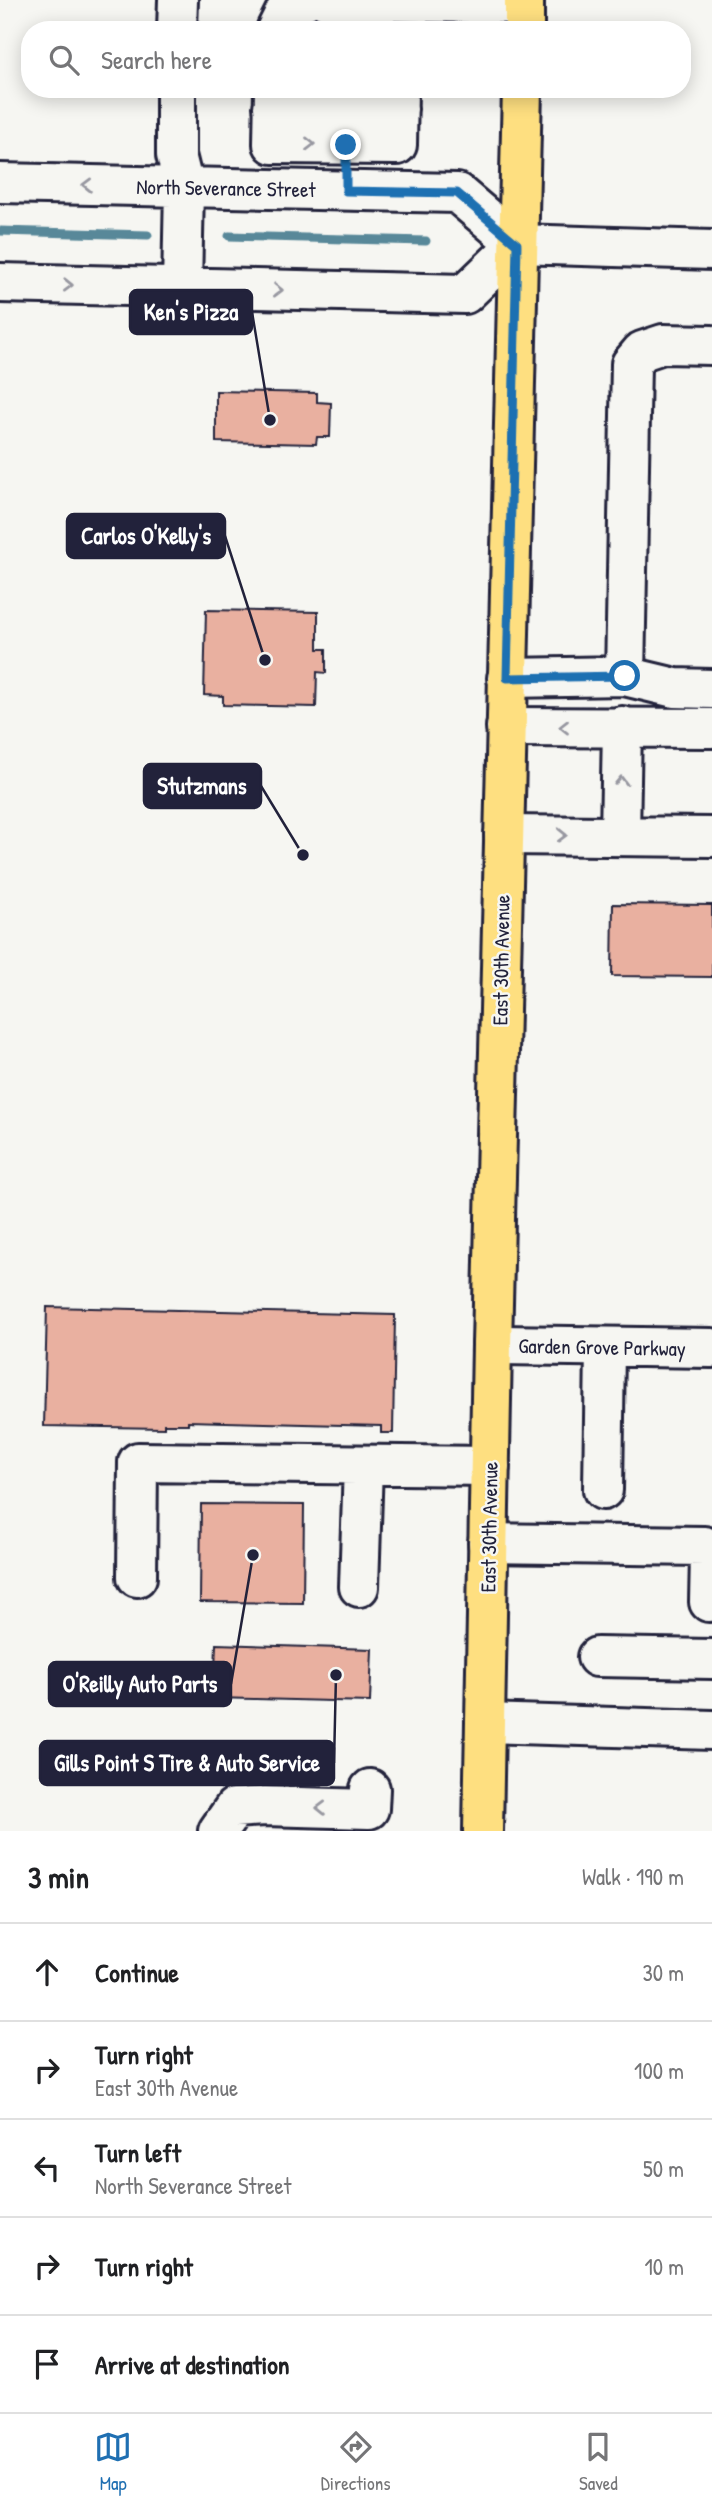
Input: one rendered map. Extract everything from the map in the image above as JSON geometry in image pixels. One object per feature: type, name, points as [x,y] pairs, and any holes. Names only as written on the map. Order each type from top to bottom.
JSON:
[{"type":"main road","name":"East 30th Avenue","points":[[484,1831],[492,1345],[522,98]]},
{"type":"street","points":[[177,21],[178,0]]},
{"type":"street","points":[[201,21],[202,0]]},
{"type":"street","points":[[280,21],[289,4],[305,0]]},
{"type":"street","points":[[327,0],[400,16],[524,11]]},
{"type":"street","points":[[176,98],[176,155],[184,187],[182,288]]},
{"type":"street","points":[[184,187],[200,155],[201,98]]},
{"type":"street","points":[[273,98],[398,99],[397,145],[273,144],[273,98]]},
{"type":"street","points":[[346,145],[346,191]]},
{"type":"street","name":"North Severance Street","points":[[0,183],[457,193],[517,244]]},
{"type":"street","points":[[0,283],[465,294],[517,244],[712,250]]},
{"type":"street","points":[[625,676],[631,364],[642,351],[663,344],[712,345]]},
{"type":"street","points":[[507,678],[625,676],[674,688],[712,689]]},
{"type":"street","points":[[620,836],[622,726]]},
{"type":"street","points":[[506,727],[712,728]]},
{"type":"street","points":[[504,835],[712,837]]},
{"type":"street","name":"Garden Grove Parkway","points":[[492,1345],[712,1348]]},
{"type":"street","points":[[603,1490],[605,1347]]},
{"type":"street","points":[[137,1577],[138,1462],[490,1466]]},
{"type":"street","points":[[359,1587],[363,1465]]},
{"type":"street","points":[[488,1544],[704,1546],[710,1556],[709,1602]]},
{"type":"street","points":[[597,1657],[712,1659]]},
{"type":"street","points":[[485,1723],[712,1730]]},
{"type":"street","points":[[218,1831],[234,1808],[265,1806],[369,1809],[370,1789]]},
{"type":"building","points":[[216,391],[317,393],[317,402],[331,403],[330,437],[317,437],[316,444],[216,442]]},
{"type":"building","points":[[206,610],[318,612],[318,649],[326,649],[326,673],[317,672],[316,707],[223,705],[223,696],[204,695]]},
{"type":"building","points":[[613,904],[712,905],[712,977],[612,976]]},
{"type":"building","points":[[47,1307],[395,1315],[393,1433],[381,1433],[381,1426],[188,1421],[188,1424],[164,1424],[164,1428],[44,1426]]},
{"type":"building","points":[[201,1504],[304,1505],[303,1603],[200,1602]]},
{"type":"building","points":[[216,1644],[372,1649],[370,1702],[214,1698]]},
{"type":"waterway","points":[[0,231],[148,235]]},
{"type":"waterway","points":[[229,236],[426,241]]},
{"type":"place","name":"Ken's Pizza","points":[[270,420]]},
{"type":"place","name":"Carlos O'Kelly's","points":[[265,660]]},
{"type":"place","name":"Stutzmans","points":[[303,855]]},
{"type":"place","name":"O'Reilly Auto Parts","points":[[253,1555]]},
{"type":"place","name":"Gills Point S Tire & Auto Service","points":[[336,1675]]},
{"type":"route","points":[[346,145],[346,191],[457,193],[517,244],[507,678],[625,676]]}]
